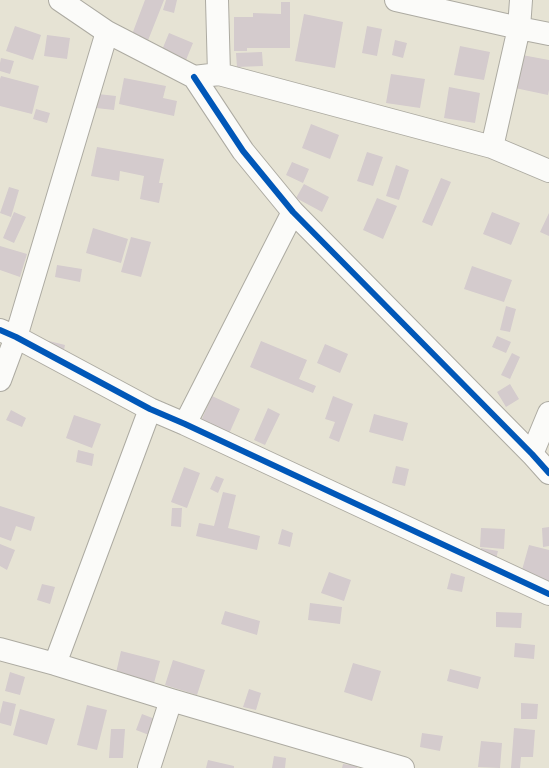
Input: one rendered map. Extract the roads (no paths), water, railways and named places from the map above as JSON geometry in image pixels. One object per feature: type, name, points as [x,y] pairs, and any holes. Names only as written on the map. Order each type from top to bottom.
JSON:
[{"type":"street","points":[[60,0],[107,32],[194,77],[243,151],[294,212],[549,473]]},
{"type":"street","points":[[217,0],[219,74]]},
{"type":"street","points":[[396,0],[549,34]]},
{"type":"street","points":[[492,147],[519,28],[521,0]]},
{"type":"street","points":[[0,380],[8,333],[107,32]]},
{"type":"street","points":[[194,77],[219,74],[492,147],[549,171]]},
{"type":"street","points":[[185,424],[294,212]]},
{"type":"street","points":[[8,333],[150,409],[549,594]]},
{"type":"street","points":[[55,664],[150,409]]},
{"type":"street","points":[[532,454],[549,413]]},
{"type":"street","points":[[0,649],[404,768]]},
{"type":"street","points":[[149,768],[170,700]]}]
